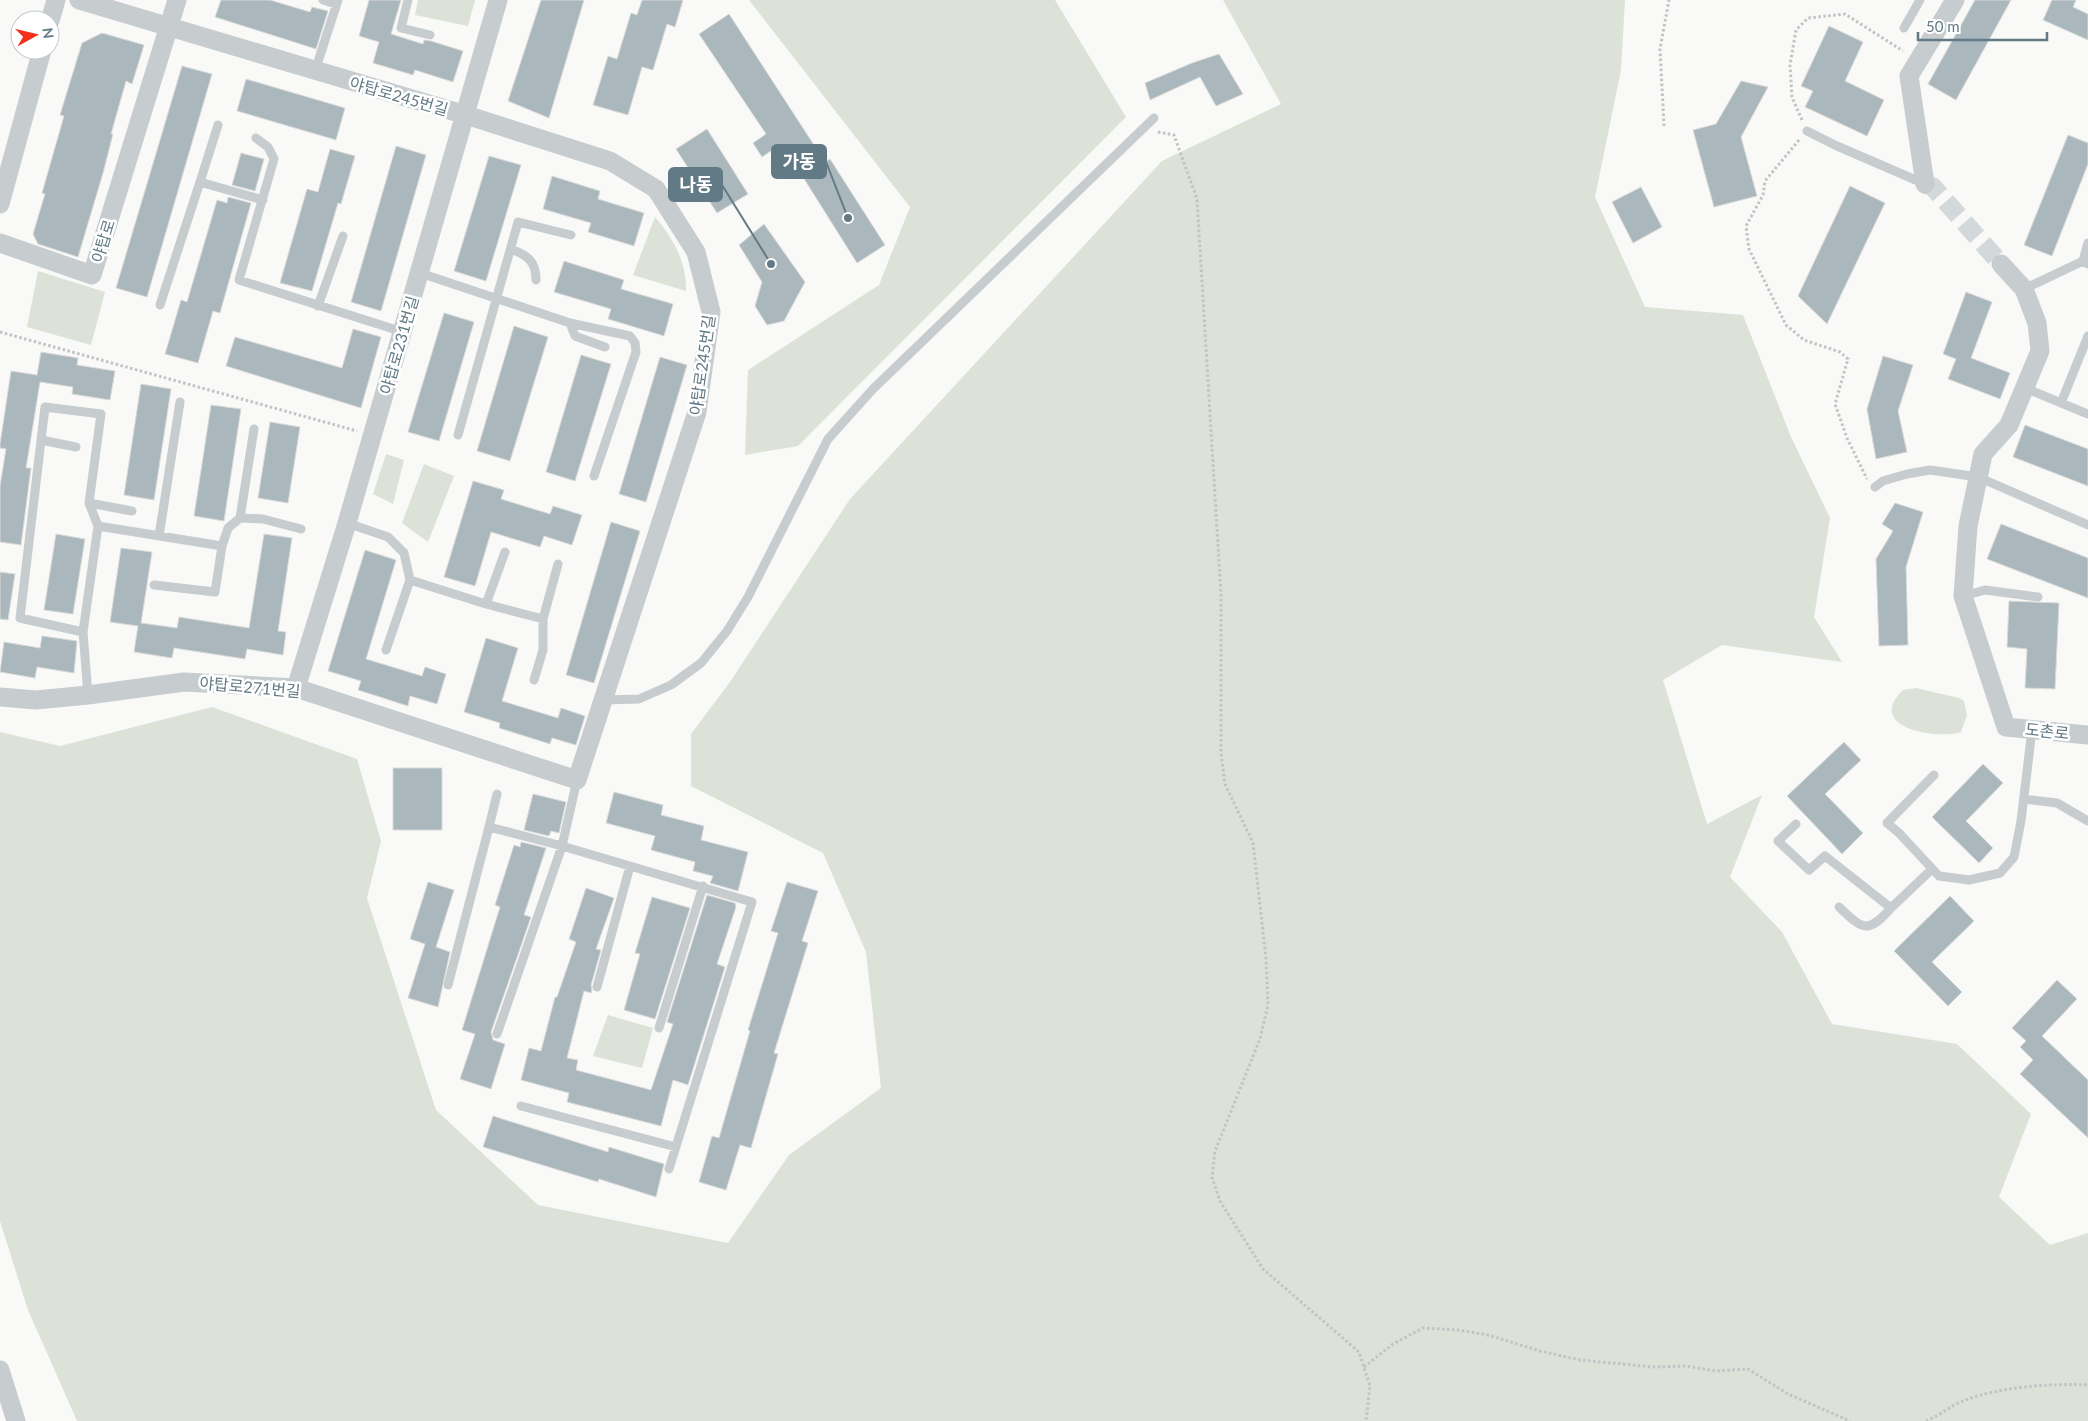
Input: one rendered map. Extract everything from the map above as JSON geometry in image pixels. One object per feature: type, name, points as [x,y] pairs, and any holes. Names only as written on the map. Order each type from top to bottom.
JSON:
[{"type":"street","name":"야탑로245번길","points":[[79,0],[314,72],[466,115],[610,161],[656,189],[696,252],[711,312],[697,412],[577,780]]},
{"type":"street","points":[[169,27],[177,0]]},
{"type":"street","name":"야탑로231번길","points":[[296,688],[347,523],[498,0]]},
{"type":"street","points":[[1925,184],[1910,76],[1955,0]]},
{"type":"street","name":"야탑로","points":[[0,243],[92,275],[169,27]]},
{"type":"street","points":[[0,204],[39,60]]},
{"type":"street","points":[[1963,596],[1968,526],[1983,454],[2009,425],[2040,351],[2037,323],[2024,289],[2001,264]]},
{"type":"street","name":"도촌로","points":[[1963,596],[2006,727],[2088,736]]},
{"type":"street","name":"야탑로271번길","points":[[0,697],[36,700],[184,682],[296,688],[577,780]]},
{"type":"street","points":[[1,1381],[16,1421]]},
{"type":"lane","points":[[314,72],[337,2],[323,0]]},
{"type":"lane","points":[[408,0],[401,28],[430,35]]},
{"type":"lane","points":[[1904,28],[1920,0]]},
{"type":"lane","points":[[603,700],[639,699],[671,685],[701,663],[727,632],[748,597],[828,439],[844,419],[1154,118]]},
{"type":"lane","points":[[160,305],[218,125]]},
{"type":"lane","points":[[1807,131],[1925,184]]},
{"type":"lane","points":[[256,138],[268,147],[274,159],[239,280],[403,332]]},
{"type":"lane","points":[[200,182],[263,200]]},
{"type":"lane","points":[[458,435],[518,222],[571,235]]},
{"type":"lane","points":[[318,306],[343,236]]},
{"type":"lane","points":[[2024,289],[2085,262],[2088,244]]},
{"type":"lane","points":[[511,249],[527,255],[536,269],[536,280]]},
{"type":"lane","points":[[420,273],[570,323],[630,336],[635,343],[636,352],[594,476]]},
{"type":"lane","points":[[570,323],[575,336],[605,347]]},
{"type":"lane","points":[[2061,403],[2088,336]]},
{"type":"lane","points":[[2025,388],[2088,414]]},
{"type":"lane","points":[[159,536],[180,402]]},
{"type":"lane","points":[[83,632],[20,618],[45,408],[101,414],[88,503],[98,526],[83,632],[88,695]]},
{"type":"lane","points":[[240,518],[254,429]]},
{"type":"lane","points":[[41,440],[76,447]]},
{"type":"lane","points":[[1875,487],[1883,481],[1930,470],[1978,477],[2088,525]]},
{"type":"lane","points":[[88,503],[132,511]]},
{"type":"lane","points":[[154,585],[215,592],[222,546],[228,528],[240,518],[263,518],[301,529]]},
{"type":"lane","points":[[347,523],[388,537],[404,553],[410,580],[386,650]]},
{"type":"lane","points":[[98,526],[222,546]]},
{"type":"lane","points":[[486,604],[505,552]]},
{"type":"lane","points":[[534,680],[542,650],[543,619],[558,564]]},
{"type":"lane","points":[[410,580],[486,604],[543,619]]},
{"type":"lane","points":[[1963,596],[1986,590],[2038,597]]},
{"type":"lane","points":[[1934,775],[1887,822],[1899,832],[1939,876],[1968,880],[2000,872],[2014,857],[2024,799],[2032,730]]},
{"type":"lane","points":[[497,1034],[562,846],[577,780]]},
{"type":"lane","points":[[448,985],[497,794]]},
{"type":"lane","points":[[2024,799],[2057,803],[2088,821]]},
{"type":"lane","points":[[1796,824],[1778,841],[1809,870],[1825,856],[1892,908]]},
{"type":"lane","points":[[489,827],[562,846],[752,902],[669,1169]]},
{"type":"lane","points":[[597,987],[630,866]]},
{"type":"lane","points":[[1839,907],[1857,924],[1868,926],[1878,923],[1932,869]]},
{"type":"lane","points":[[659,1028],[702,886]]},
{"type":"lane","points":[[521,1106],[676,1147]]},
{"type":"path","points":[[1664,126],[1660,49],[1668,0]]},
{"type":"path","points":[[1875,487],[1868,480],[1847,438],[1836,404],[1848,359],[1840,352],[1804,340],[1786,325],[1749,249],[1746,226],[1763,196],[1764,181],[1807,131],[1792,97],[1790,65],[1796,30],[1808,18],[1845,14],[1919,61]]},
{"type":"path","points":[[1143,129],[1174,135],[1197,199],[1221,595],[1221,754],[1224,784],[1253,843],[1266,959],[1268,1005],[1260,1039],[1215,1151],[1212,1177],[1220,1201],[1263,1269],[1359,1352],[1370,1386],[1366,1421]]},
{"type":"path","points":[[0,332],[372,435]]},
{"type":"path","points":[[1364,1367],[1393,1344],[1424,1328],[1458,1330],[1488,1335],[1540,1352],[1580,1360],[1654,1367],[1685,1366],[1716,1370],[1748,1369],[1788,1394],[1850,1421]]},
{"type":"path","points":[[1926,1421],[1963,1401],[1997,1392],[2055,1383],[2088,1385]]},
{"type":"shaded area","points":[[418,0],[475,0],[468,26],[415,15]]},
{"type":"shaded area","points":[[749,0],[1055,0],[1126,117],[798,446],[745,455],[748,370],[879,285],[910,207]]},
{"type":"shaded area","points":[[1223,0],[1625,0],[1621,70],[1595,197],[1645,307],[1743,315],[1791,437],[1830,518],[1814,617],[1842,662],[1722,645],[1663,680],[1707,824],[1762,795],[1730,877],[1782,932],[1832,1024],[1957,1044],[2031,1114],[1999,1197],[2050,1245],[2088,1233],[2088,1421],[77,1421],[28,1310],[0,1221],[0,732],[60,746],[212,707],[357,759],[381,841],[367,898],[436,1110],[538,1205],[728,1243],[789,1155],[881,1088],[866,952],[823,853],[691,786],[691,734],[730,682],[850,499],[1162,161],[1281,104]]},
{"type":"shaded area","points":[[655,217],[668,233],[678,251],[686,281],[686,291],[633,275]]},
{"type":"shaded area","points":[[38,271],[105,292],[91,345],[27,327]]},
{"type":"shaded area","points":[[386,454],[404,460],[393,504],[373,494]]},
{"type":"shaded area","points":[[424,464],[454,476],[428,542],[402,523]]},
{"type":"shaded area","points":[[1916,688],[1959,698],[1964,701],[1967,715],[1961,732],[1936,734],[1922,732],[1908,728],[1898,722],[1892,714],[1893,703],[1903,690]]},
{"type":"shaded area","points":[[608,1015],[653,1028],[642,1068],[593,1056]]},
{"type":"building","points":[[221,0],[270,0],[310,12],[312,7],[328,11],[316,49],[215,17]]},
{"type":"building","points":[[369,0],[401,0],[391,34],[423,44],[424,40],[431,41],[463,51],[453,82],[415,70],[413,75],[373,63],[379,42],[359,36]]},
{"type":"building","points":[[541,0],[584,0],[549,118],[508,101]]},
{"type":"building","points":[[642,0],[683,0],[675,27],[667,24],[653,70],[642,67],[628,115],[593,105],[608,56],[617,59],[631,13],[637,15]]},
{"type":"building","points":[[1975,0],[2011,0],[1956,100],[1928,84]]},
{"type":"building","points":[[2052,0],[2076,0],[2073,7],[2088,14],[2088,40],[2043,20]]},
{"type":"building","points":[[729,14],[825,162],[830,159],[885,245],[857,263],[791,158],[785,162],[775,148],[762,157],[753,143],[766,134],[699,34]]},
{"type":"building","points":[[1829,26],[1863,42],[1845,81],[1884,100],[1867,136],[1805,107],[1813,91],[1801,86]]},
{"type":"building","points":[[102,33],[144,45],[132,84],[126,81],[111,134],[113,134],[103,173],[78,257],[38,244],[33,234],[45,194],[42,193],[64,116],[60,115],[82,43]]},
{"type":"building","points":[[1219,54],[1243,94],[1216,106],[1200,77],[1150,100],[1145,83]]},
{"type":"building","points":[[182,66],[212,74],[147,297],[116,288]]},
{"type":"building","points":[[246,79],[345,108],[336,140],[237,111]]},
{"type":"building","points":[[1741,81],[1768,87],[1741,137],[1757,196],[1714,207],[1693,130],[1716,124]]},
{"type":"building","points":[[707,129],[748,194],[717,213],[676,149]]},
{"type":"building","points":[[2068,135],[2088,143],[2088,164],[2052,256],[2024,245]]},
{"type":"building","points":[[396,146],[426,155],[381,311],[351,302]]},
{"type":"building","points":[[330,149],[355,156],[341,204],[338,203],[312,291],[280,283],[307,189],[318,192]]},
{"type":"building","points":[[241,153],[264,159],[255,191],[232,185]]},
{"type":"building","points":[[489,156],[521,165],[486,281],[454,271]]},
{"type":"building","points":[[552,176],[600,191],[598,199],[644,213],[634,246],[588,232],[591,223],[543,209]]},
{"type":"building","points":[[1850,186],[1885,203],[1827,324],[1798,296]]},
{"type":"building","points":[[1641,187],[1662,227],[1633,243],[1612,202]]},
{"type":"building","points":[[228,197],[251,203],[220,313],[213,311],[198,363],[165,354],[181,300],[187,302],[217,200],[227,203]]},
{"type":"building","points":[[764,224],[805,282],[784,321],[767,325],[755,306],[762,282],[739,245]]},
{"type":"building","points":[[564,261],[624,280],[621,289],[673,304],[664,336],[608,319],[611,309],[554,292]]},
{"type":"building","points":[[1966,292],[1992,302],[1971,358],[2010,373],[2000,399],[1948,379],[1956,359],[1943,354]]},
{"type":"building","points":[[444,313],[474,322],[439,441],[408,432]]},
{"type":"building","points":[[514,326],[548,337],[510,461],[477,451]]},
{"type":"building","points":[[353,329],[381,337],[361,408],[226,366],[235,337],[342,368]]},
{"type":"building","points":[[41,352],[78,358],[77,365],[115,371],[110,400],[72,394],[73,387],[40,382],[26,468],[31,468],[21,545],[0,542],[0,486],[6,449],[0,448],[0,444],[11,371],[37,375]]},
{"type":"building","points":[[581,355],[611,364],[575,481],[546,472]]},
{"type":"building","points":[[1883,356],[1913,365],[1898,411],[1907,452],[1876,459],[1867,409]]},
{"type":"building","points":[[660,357],[687,365],[646,502],[619,494]]},
{"type":"building","points":[[141,384],[171,389],[154,500],[124,495]]},
{"type":"building","points":[[211,405],[241,409],[224,521],[194,516]]},
{"type":"building","points":[[270,422],[300,427],[288,503],[258,498]]},
{"type":"building","points":[[2025,425],[2088,449],[2088,486],[2013,457]]},
{"type":"building","points":[[473,481],[504,490],[501,499],[550,514],[553,506],[582,515],[572,545],[544,536],[540,547],[491,532],[475,586],[444,577]]},
{"type":"building","points":[[1895,503],[1923,512],[1906,567],[1908,645],[1879,646],[1876,559],[1893,531],[1882,524]]},
{"type":"building","points":[[611,522],[640,531],[594,683],[566,675]]},
{"type":"building","points":[[2001,524],[2088,558],[2088,598],[1987,559]]},
{"type":"building","points":[[56,534],[85,539],[73,614],[44,610]]},
{"type":"building","points":[[264,534],[292,538],[278,631],[286,632],[283,655],[247,649],[245,659],[174,648],[172,658],[134,652],[138,626],[110,622],[121,548],[152,552],[141,623],[177,628],[179,617],[249,628]]},
{"type":"building","points":[[365,550],[396,560],[366,659],[422,676],[425,667],[446,674],[437,704],[410,696],[408,706],[358,690],[361,681],[328,671]]},
{"type":"building","points":[[0,572],[15,574],[8,620],[0,619]]},
{"type":"building","points":[[2009,601],[2059,603],[2055,689],[2025,688],[2027,649],[2007,647]]},
{"type":"building","points":[[42,636],[77,641],[74,673],[37,667],[35,678],[0,672],[4,642],[40,648]]},
{"type":"building","points":[[486,638],[518,648],[502,701],[558,718],[561,708],[585,716],[576,745],[552,738],[550,744],[499,728],[500,723],[464,712]]},
{"type":"building","points":[[1844,742],[1861,760],[1825,794],[1863,833],[1842,854],[1787,796]]},
{"type":"building","points":[[1983,764],[2003,783],[1966,821],[1993,848],[1979,863],[1932,817]]},
{"type":"building","points":[[393,768],[442,768],[442,830],[393,830]]},
{"type":"building","points":[[614,792],[663,805],[661,815],[704,826],[701,840],[748,852],[738,891],[710,883],[713,876],[693,871],[695,862],[651,850],[655,836],[606,823]]},
{"type":"building","points":[[533,794],[566,802],[559,833],[551,831],[549,836],[524,830]]},
{"type":"building","points":[[521,842],[546,848],[524,915],[531,917],[491,1032],[493,1040],[505,1044],[491,1089],[460,1079],[475,1034],[462,1030],[500,907],[495,905],[514,845],[520,847]]},
{"type":"building","points":[[428,882],[454,890],[436,947],[450,952],[438,1007],[408,998],[425,944],[410,939]]},
{"type":"building","points":[[787,882],[818,891],[802,941],[808,943],[774,1053],[778,1054],[751,1148],[740,1145],[726,1190],[699,1182],[712,1136],[719,1138],[750,1031],[748,1030],[778,933],[771,931]]},
{"type":"building","points":[[586,888],[614,898],[596,949],[601,950],[591,985],[592,990],[591,993],[584,991],[567,1058],[578,1060],[576,1070],[651,1090],[673,1024],[667,1022],[707,895],[735,903],[736,907],[717,964],[725,967],[688,1085],[673,1080],[661,1126],[567,1102],[569,1093],[521,1080],[529,1048],[541,1051],[555,997],[557,997],[576,942],[569,939]]},
{"type":"building","points":[[1950,896],[1974,921],[1932,962],[1962,992],[1948,1006],[1894,951]]},
{"type":"building","points":[[652,897],[690,908],[655,1019],[624,1010],[640,954],[635,953]]},
{"type":"building","points":[[2057,980],[2077,999],[2042,1036],[2088,1080],[2088,1138],[2020,1074],[2033,1060],[2020,1047],[2026,1041],[2012,1028]]},
{"type":"building","points":[[493,1116],[608,1152],[609,1147],[664,1164],[656,1197],[599,1179],[598,1182],[483,1147]]},
{"type":"tunnel","points":[[1925,184],[1933,187],[2001,264]]},
{"type":"place","name":"가동","points":[[848,218]]},
{"type":"place","name":"나동","points":[[771,264]]}]
